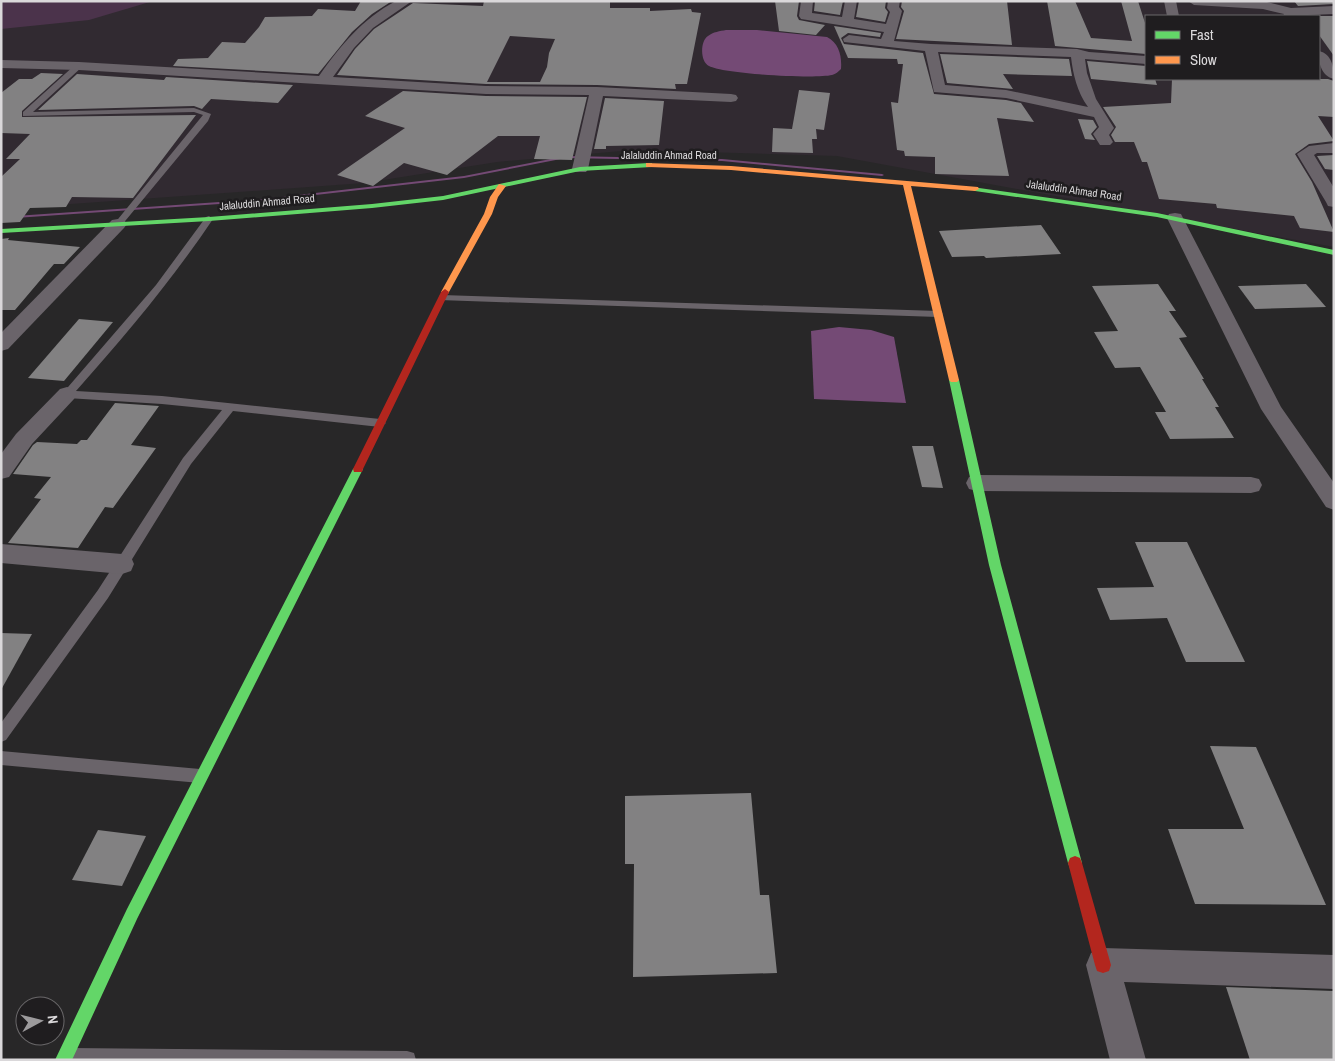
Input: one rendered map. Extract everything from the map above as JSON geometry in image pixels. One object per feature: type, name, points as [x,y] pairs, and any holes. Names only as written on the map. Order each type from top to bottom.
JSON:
[{"type":"street","points":[[322,81],[349,43],[366,26],[406,1]]},
{"type":"street","points":[[806,1],[805,16],[891,29]]},
{"type":"street","points":[[847,22],[851,1]]},
{"type":"street","points":[[886,44],[896,11],[893,8],[894,1]]},
{"type":"street","points":[[1170,1],[1173,15]]},
{"type":"street","points":[[1194,1],[1263,5],[1290,14],[1334,10]]},
{"type":"street","points":[[850,39],[931,48],[1077,52],[1089,56],[1145,60]]},
{"type":"street","points":[[931,48],[939,89],[1006,94],[1100,114]]},
{"type":"street","points":[[1077,52],[1080,73],[1088,98],[1100,114],[1107,128],[1101,134],[1105,142]]},
{"type":"street","points":[[1320,56],[1334,75]]},
{"type":"street","points":[[4,66],[79,66],[486,90],[597,91],[731,98]]},
{"type":"street","points":[[580,169],[597,91]]},
{"type":"street","points":[[1334,148],[1314,149],[1305,154],[1334,202]]},
{"type":"street","name":"Jalaluddin Ahmad Road","points":[[1,231],[209,220],[443,198],[580,169],[646,166],[731,168],[990,190],[1175,218],[1334,253]]},
{"type":"street","points":[[906,183],[996,565],[1128,1060]]},
{"type":"street","points":[[64,1058],[132,914],[442,298],[488,214],[494,197],[502,186]]},
{"type":"street","points":[[1175,218],[1272,408],[1334,501]]},
{"type":"street","points":[[1,345],[118,224]]},
{"type":"street","points":[[1,472],[24,439],[67,394]]},
{"type":"street","points":[[977,483],[1251,485]]},
{"type":"street","points":[[1,553],[122,564]]},
{"type":"street","points":[[1103,965],[1334,972]]},
{"type":"lane","points":[[79,66],[26,114],[194,110],[207,114],[205,119],[118,224]]},
{"type":"lane","points":[[67,394],[134,320],[185,256],[209,220]]},
{"type":"lane","points":[[442,298],[938,314]]},
{"type":"lane","points":[[67,394],[162,400],[380,423]]},
{"type":"lane","points":[[1,735],[103,594],[187,461],[230,408]]},
{"type":"lane","points":[[1,758],[203,776]]},
{"type":"lane","points":[[64,1058],[407,1060]]},
{"type":"shaded area","points":[[1,1],[1334,1],[1334,247],[837,156],[633,150],[497,162],[364,183],[1,209]]},
{"type":"shaded area","points":[[1,1],[153,1],[89,20],[1,29]]},
{"type":"shaded area","points":[[726,30],[757,30],[827,37],[839,50],[841,69],[832,75],[789,76],[732,71],[709,66],[704,60],[702,51],[705,39],[717,32]]},
{"type":"shaded area","points":[[839,327],[871,330],[894,337],[906,403],[814,399],[811,331]]},
{"type":"building","points":[[361,1],[392,1],[372,14],[352,32],[318,74],[173,66],[178,59],[208,58],[222,42],[245,43],[265,17],[312,16],[318,9],[355,11]]},
{"type":"building","points":[[484,1],[610,1],[610,8],[650,8],[650,11],[691,9],[692,12],[701,13],[687,84],[675,84],[676,89],[597,85],[486,84],[337,75],[355,49],[374,29],[413,3],[483,6]],"holes":[[[510,36],[555,39],[549,53],[547,67],[540,82],[487,82]]]},
{"type":"building","points":[[775,1],[799,1],[797,16],[799,20],[825,25],[816,35],[779,31]]},
{"type":"building","points":[[815,1],[843,1],[840,15],[814,11]]},
{"type":"building","points":[[859,1],[886,1],[885,8],[888,12],[885,22],[856,17]]},
{"type":"building","points":[[902,1],[1007,1],[1012,45],[896,39],[904,11],[901,7]]},
{"type":"building","points":[[1047,1],[1075,1],[1091,38],[1132,41],[1121,1],[1138,1],[1145,23],[1145,54],[1055,46]]},
{"type":"building","points":[[1294,1],[1334,1],[1334,4],[1298,6]]},
{"type":"building","points":[[1320,16],[1334,16],[1334,56],[1320,36]]},
{"type":"building","points":[[834,26],[881,33],[880,37],[848,33],[841,38],[844,44],[923,53],[934,94],[1021,103],[1034,122],[997,118],[1009,176],[935,174],[935,157],[905,156],[904,151],[897,150],[891,102],[898,103],[903,64],[898,64],[897,59],[848,58]]},
{"type":"building","points":[[940,54],[1069,59],[1072,76],[1003,74],[1013,89],[947,83]]},
{"type":"building","points":[[1087,61],[1145,66],[1145,80],[1155,80],[1157,85],[1091,79]]},
{"type":"building","points":[[41,73],[63,74],[22,111],[22,117],[196,115],[133,198],[72,197],[66,207],[30,208],[20,222],[1,223],[1,177],[20,159],[6,159],[30,134],[1,133],[1,93],[19,79],[32,79]]},
{"type":"building","points":[[77,74],[164,80],[166,77],[293,85],[278,103],[211,99],[202,109],[194,106],[38,110]]},
{"type":"building","points":[[1328,79],[1334,81],[1334,117],[1318,116],[1334,141],[1309,144],[1295,154],[1312,182],[1334,232],[1300,228],[1294,216],[1217,208],[1216,204],[1159,199],[1147,162],[1142,162],[1134,142],[1115,142],[1111,135],[1116,127],[1103,107],[1171,103],[1172,80]]},
{"type":"building","points":[[799,90],[830,93],[824,130],[816,129],[817,139],[812,139],[813,153],[772,152],[773,128],[792,129]]},
{"type":"building","points":[[403,91],[486,96],[587,97],[572,160],[534,159],[540,136],[498,136],[447,175],[404,163],[373,186],[337,175],[405,128],[365,116]]},
{"type":"building","points":[[605,98],[664,101],[659,145],[606,146],[606,149],[594,149]]},
{"type":"building","points":[[1078,119],[1093,120],[1097,127],[1091,134],[1095,140],[1085,139]]},
{"type":"building","points":[[1334,155],[1334,170],[1325,169],[1317,156]]},
{"type":"building","points":[[1041,225],[1061,254],[986,258],[984,256],[952,257],[939,231]]},
{"type":"building","points":[[9,238],[8,240],[80,247],[64,264],[54,264],[15,310],[1,310],[1,239]]},
{"type":"building","points":[[1158,284],[1176,311],[1169,311],[1187,337],[1179,338],[1204,379],[1202,379],[1219,407],[1215,407],[1234,438],[1170,439],[1155,412],[1166,412],[1140,367],[1115,368],[1094,332],[1118,331],[1092,286]]},
{"type":"building","points":[[1306,284],[1326,307],[1255,309],[1238,286]]},
{"type":"building","points":[[79,319],[113,322],[64,381],[28,378]]},
{"type":"building","points":[[115,403],[159,406],[131,445],[156,448],[113,508],[105,507],[78,548],[8,543],[41,499],[34,498],[51,477],[13,474],[33,445],[37,442],[77,444],[81,440],[87,440]]},
{"type":"building","points":[[912,446],[933,446],[943,488],[922,487]]},
{"type":"building","points":[[1135,542],[1187,542],[1245,662],[1186,662],[1167,618],[1110,620],[1097,588],[1154,587]]},
{"type":"building","points":[[1,633],[32,634],[1,690]]},
{"type":"building","points":[[1210,746],[1256,747],[1326,905],[1195,904],[1168,829],[1244,829]]},
{"type":"building","points":[[751,793],[760,895],[769,895],[777,973],[633,977],[634,864],[625,864],[625,796]]},
{"type":"building","points":[[98,830],[146,836],[122,886],[72,880]]},
{"type":"building","points":[[1226,987],[1334,991],[1334,1060],[1250,1060]]},
{"type":"waterway","points":[[15,217],[263,200],[464,177],[566,157],[722,160],[882,175]]},
{"type":"traffic: fast","points":[[1,231],[209,219],[372,206],[443,198],[580,169],[649,165]]},
{"type":"traffic: fast","points":[[975,189],[1157,215],[1334,253]]},
{"type":"traffic: fast","points":[[954,380],[995,565],[1075,863]]},
{"type":"traffic: fast","points":[[63,1060],[132,914],[358,469]]},
{"type":"traffic: slow","points":[[649,165],[731,168],[975,189]]},
{"type":"traffic: slow","points":[[906,183],[954,380]]},
{"type":"traffic: slow","points":[[445,292],[488,214],[494,197],[502,186]]},
{"type":"traffic: jam","points":[[358,469],[445,292]]},
{"type":"traffic: jam","points":[[1075,863],[1103,965]]}]
